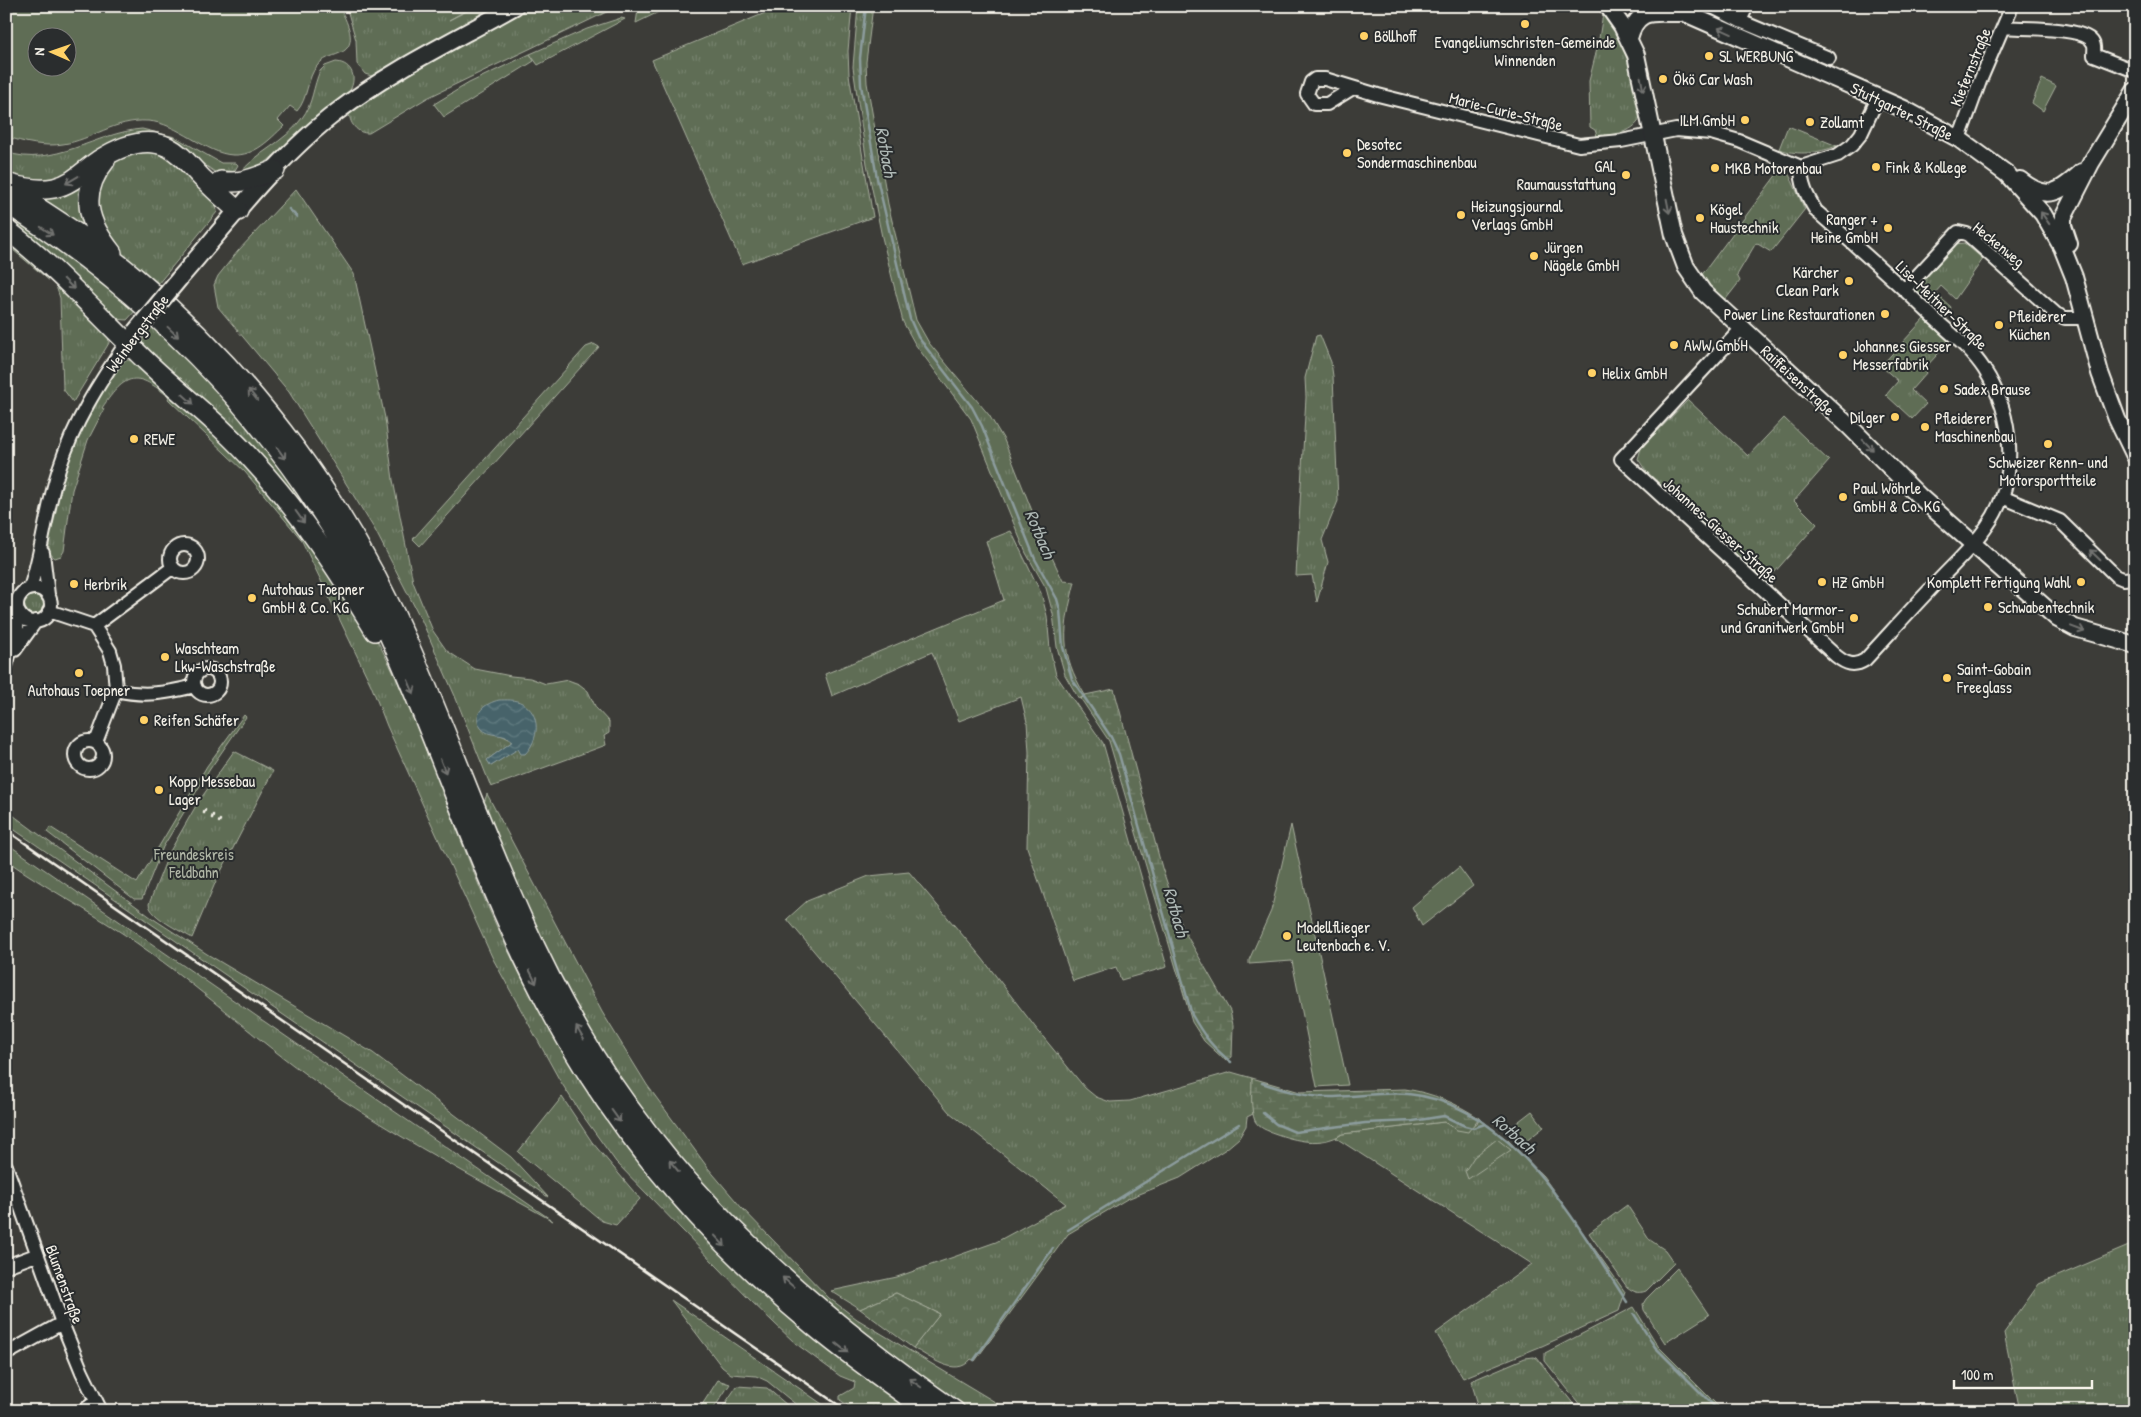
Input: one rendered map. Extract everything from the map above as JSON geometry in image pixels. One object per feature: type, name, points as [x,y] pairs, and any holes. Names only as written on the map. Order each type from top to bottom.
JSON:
[{"type":"highway","points":[[6,185],[32,189],[55,188],[78,176],[99,160],[127,146],[139,143],[160,144],[169,147],[186,160],[221,181],[236,184],[275,170]]},
{"type":"highway","points":[[113,153],[95,175],[91,185],[89,205],[94,226],[126,270]]},
{"type":"highway","points":[[186,160],[200,176],[242,207]]},
{"type":"highway","points":[[221,181],[242,207]]},
{"type":"highway","points":[[6,185],[126,270],[184,322],[246,386],[315,475],[350,530],[411,650],[501,870],[540,959],[594,1056],[640,1124],[704,1202],[759,1256],[811,1302],[879,1357],[955,1411]]},
{"type":"highway","points":[[6,203],[63,242],[128,292],[174,333],[245,408],[301,481],[327,520],[373,602],[397,654],[495,893],[532,976],[568,1042],[611,1110],[634,1142],[681,1197],[737,1257],[818,1330],[928,1411]]},
{"type":"highway","points":[[6,229],[32,249],[131,337],[274,484],[316,540],[381,640],[397,654]]},
{"type":"main road","name":"Weinbergstraße","points":[[131,337],[242,207],[317,127],[365,91],[515,6]]},
{"type":"main road","name":"Raiffeisenstraße","points":[[1608,6],[1636,55],[1679,251],[1686,267],[1703,292],[1972,544],[2058,619],[2075,628],[2135,645]]},
{"type":"main road","points":[[1628,38],[1634,22],[1641,16],[1676,10]]},
{"type":"main road","name":"Stuttgarter Straße","points":[[1676,10],[1919,117],[1959,139],[2006,174],[2043,214],[2062,247],[2074,277],[2100,373],[2117,419],[2134,454]]},
{"type":"main road","points":[[2074,277],[2075,259],[2066,236],[2063,218],[2091,163],[2135,91]]},
{"type":"main road","points":[[2006,174],[2034,191],[2050,194],[2057,192],[2091,163]]},
{"type":"street","points":[[1710,6],[1740,21],[1829,58]]},
{"type":"street","points":[[1740,21],[1747,6]]},
{"type":"street","name":"Kiefernstraße","points":[[1959,139],[1980,81],[2012,6]]},
{"type":"street","points":[[2004,27],[2078,33],[2089,38],[2094,44],[2094,55],[2135,71]]},
{"type":"street","name":"Marie-Curie-Straße","points":[[1353,88],[1579,145],[1621,141],[1676,130],[1711,133],[1756,148],[1801,167]]},
{"type":"street","points":[[1801,167],[1838,155],[1852,145],[1861,134],[1878,98]]},
{"type":"street","name":"Lise-Meitner-Straße","points":[[1801,167],[1801,180],[1806,195],[1816,211],[1905,289],[1972,354],[1993,386],[2004,418],[2010,446],[2008,471],[2002,497],[1988,526],[1972,544]]},
{"type":"street","name":"Heckenweg","points":[[1905,289],[1958,232],[1967,234],[2056,314],[2065,318],[2084,318]]},
{"type":"street","name":"Johannes-Giesser-Straße","points":[[1742,328],[1621,460],[1836,656],[1848,664],[1859,664],[1865,660],[1972,544]]},
{"type":"street","name":"Weinbergstraße","points":[[14,604],[21,593],[30,588],[42,544],[50,500],[66,446],[81,414],[131,337]]},
{"type":"street","points":[[2002,497],[2060,521],[2116,576],[2123,579],[2135,578]]},
{"type":"street","name":"Weinbergstraße","points":[[42,544],[51,606],[49,611]]},
{"type":"street","points":[[94,626],[172,568]]},
{"type":"street","points":[[30,588],[40,589],[48,595]]},
{"type":"street","points":[[14,604],[25,619],[36,621],[44,618],[49,611],[94,626],[110,651],[114,665],[116,690],[96,742]]},
{"type":"street","points":[[7,663],[17,629],[14,604]]},
{"type":"street","points":[[7,663],[36,621]]},
{"type":"street","points":[[116,690],[133,694],[153,695],[195,686]]},
{"type":"street","name":"Blumenstraße","points":[[7,1174],[62,1323],[98,1406]]},
{"type":"street","points":[[6,1266],[36,1255]]},
{"type":"street","points":[[6,1354],[62,1323]]},
{"type":"street","points":[[83,1411],[98,1406]]},
{"type":"green space","points":[[6,6],[271,6],[273,9],[277,6],[339,6],[348,25],[350,38],[346,49],[319,63],[311,76],[301,106],[297,111],[290,106],[278,120],[284,126],[261,146],[248,153],[233,155],[213,150],[170,127],[148,121],[124,123],[74,142],[56,145],[20,141],[6,136]]},
{"type":"green space","points":[[346,6],[474,6],[449,20],[477,6],[502,6],[375,77],[365,74],[357,64],[356,40]]},
{"type":"green space","points":[[527,6],[619,6],[427,98],[369,133],[361,132],[354,127],[349,111],[376,90]]},
{"type":"green space","points":[[641,6],[671,6],[636,23],[638,10]]},
{"type":"green space","points":[[782,6],[852,6],[848,51],[849,75],[873,217],[742,264],[652,60]]},
{"type":"green space","points":[[858,6],[873,6],[866,62],[867,83],[888,204],[916,320],[929,343],[989,415],[1004,440],[1042,536],[1063,581],[1075,582],[1068,613],[1066,640],[1071,666],[1085,695],[1079,699],[1065,675],[1057,647],[1053,614],[1046,588],[1026,553],[971,419],[915,344],[903,322],[882,237],[867,164],[853,67]]},
{"type":"green space","points":[[1604,7],[1624,37],[1643,109],[1641,117],[1632,128],[1620,133],[1597,136],[1595,130],[1590,127],[1589,81],[1598,45]]},
{"type":"green space","points":[[621,18],[625,19],[538,65],[530,54],[587,29]]},
{"type":"green space","points":[[530,54],[534,61],[444,117],[434,104],[469,83]]},
{"type":"green space","points":[[336,62],[346,65],[352,73],[353,83],[345,97],[249,176],[239,175],[253,160],[295,127],[306,113],[320,71],[325,66]]},
{"type":"green space","points":[[2042,79],[2056,86],[2043,111],[2032,103]]},
{"type":"green space","points":[[1788,126],[1837,146],[1808,153],[1779,149]]},
{"type":"green space","points":[[142,129],[175,137],[221,163],[236,163],[238,165],[230,179],[222,177],[175,144],[162,139],[66,178],[23,182],[6,174],[6,152],[23,156],[41,156],[75,148],[108,136]]},
{"type":"green space","points":[[161,150],[215,196],[217,212],[158,284],[110,244],[102,235],[93,192],[98,179],[121,153]]},
{"type":"green space","points":[[1783,166],[1790,176],[1805,209],[1771,252],[1756,243],[1737,275],[1740,281],[1726,299],[1719,296],[1701,276]]},
{"type":"green space","points":[[89,174],[88,232],[34,194]]},
{"type":"green space","points":[[296,189],[354,274],[385,418],[393,480],[413,582],[433,631],[447,651],[475,669],[530,678],[546,684],[568,680],[579,684],[588,691],[596,708],[609,722],[609,733],[604,736],[606,745],[491,787],[455,696],[421,619],[375,530],[289,392],[218,307],[214,285],[218,276],[238,251]],"holes":[[[499,734],[533,743],[518,748],[491,766],[487,760],[513,741]]]},
{"type":"green space","points":[[6,214],[70,257],[137,309],[127,320],[115,319],[6,223]]},
{"type":"green space","points":[[6,234],[108,336],[109,343],[73,402],[63,389],[60,298],[56,286],[6,244]]},
{"type":"green space","points":[[1964,243],[1983,259],[1955,299],[1941,286],[1935,293],[1951,307],[1945,323],[1914,292],[1916,281],[1920,283],[1954,244]]},
{"type":"green space","points":[[1924,319],[1949,342],[1924,369],[1927,372],[1911,390],[1926,404],[1912,419],[1886,395],[1898,381],[1881,366]]},
{"type":"green space","points":[[152,325],[206,377],[276,462],[308,509],[350,584],[142,345],[144,335]]},
{"type":"green space","points":[[1320,335],[1331,362],[1333,376],[1338,501],[1322,540],[1328,562],[1317,602],[1312,575],[1296,576],[1306,397],[1305,378],[1316,336]]},
{"type":"green space","points":[[594,344],[599,347],[420,546],[413,539],[586,347]]},
{"type":"green space","points":[[126,360],[134,360],[252,463],[371,629],[422,738],[480,888],[519,972],[571,1065],[631,1153],[700,1233],[738,1270],[913,1411],[856,1411],[840,1400],[840,1396],[854,1388],[855,1382],[840,1376],[795,1343],[750,1300],[616,1162],[559,1079],[493,959],[387,726],[371,685],[301,539],[245,472],[168,399],[169,397],[158,389],[148,383],[132,379],[118,387],[102,408],[104,409],[88,440],[72,490],[64,551],[61,556],[55,558],[49,553],[49,529],[62,475],[82,425],[119,364]]},
{"type":"green space","points":[[1688,400],[1748,456],[1784,418],[1829,461],[1794,501],[1817,524],[1766,582],[1646,471],[1638,459],[1642,445],[1651,434],[1653,436]]},
{"type":"green space","points":[[1011,531],[1041,593],[1047,616],[1050,649],[1056,675],[1103,743],[1167,967],[1121,980],[1116,967],[1073,981],[1027,847],[1029,752],[1027,722],[1021,697],[959,721],[932,652],[832,696],[825,674],[1004,600],[986,541]]},
{"type":"green space","points":[[34,592],[39,593],[45,599],[45,609],[39,615],[34,616],[29,615],[23,609],[22,604],[23,599],[29,593]]},
{"type":"green space","points":[[1114,689],[1162,868],[1183,929],[1230,1011],[1233,1025],[1232,1057],[1226,1061],[1204,1041],[1192,1022],[1109,741],[1081,699],[1085,695]]},
{"type":"green space","points":[[244,715],[246,717],[210,769],[163,847],[142,899],[134,899],[47,832],[50,827],[137,883],[207,766]]},
{"type":"green space","name":"Freundeskreis Feldbahn","points":[[234,751],[273,771],[216,881],[192,938],[160,919],[149,904],[169,853],[197,804]]},
{"type":"green space","points":[[487,794],[602,1012],[647,1085],[708,1168],[741,1207],[829,1298],[857,1319],[1010,1411],[967,1411],[951,1401],[829,1309],[703,1189],[607,1063],[539,940],[483,806]]},
{"type":"green space","points":[[6,810],[152,918],[207,954],[373,1053],[511,1157],[548,1197],[6,824]]},
{"type":"green space","name":"Modellflieger Leutenbach e. V.","points":[[1291,825],[1348,1085],[1317,1087],[1292,961],[1249,964],[1249,960],[1271,911]]},
{"type":"green space","points":[[6,843],[553,1221],[420,1148],[324,1087],[272,1049],[149,952],[113,927],[6,860]]},
{"type":"green space","points":[[1459,867],[1473,886],[1422,926],[1412,907]]},
{"type":"green space","points":[[909,872],[982,958],[1085,1088],[1096,1097],[1110,1102],[1130,1101],[1231,1072],[1252,1078],[1253,1114],[1247,1117],[1246,1126],[1239,1138],[1226,1149],[1180,1178],[1127,1199],[1068,1234],[975,1361],[971,1359],[965,1365],[958,1367],[942,1364],[913,1348],[940,1314],[896,1293],[860,1309],[831,1291],[897,1277],[996,1242],[1066,1204],[949,1112],[787,919],[807,901],[869,876]]},
{"type":"green space","points":[[1252,1078],[1300,1092],[1405,1089],[1444,1099],[1479,1118],[1468,1132],[1457,1130],[1444,1122],[1342,1134],[1317,1142],[1300,1140],[1269,1131],[1255,1121],[1252,1111]]},
{"type":"green space","points":[[562,1097],[592,1142],[640,1199],[616,1225],[602,1221],[518,1152]]},
{"type":"green space","points":[[1532,1111],[1544,1127],[1525,1142],[1510,1128]]},
{"type":"green space","points":[[1479,1118],[1509,1141],[1543,1176],[1625,1292],[1619,1311],[1542,1346],[1463,1378],[1436,1333],[1532,1264],[1336,1138],[1342,1134],[1444,1122],[1457,1130],[1477,1123]]},
{"type":"green space","points":[[1497,1139],[1511,1150],[1468,1179],[1465,1171],[1474,1157]]},
{"type":"green space","points":[[1627,1205],[1650,1240],[1665,1250],[1674,1263],[1646,1291],[1641,1292],[1627,1287],[1589,1233]]},
{"type":"green space","points":[[2131,1245],[2135,1252],[2135,1411],[2020,1411],[2004,1333],[2039,1284]]},
{"type":"green space","points":[[1677,1268],[1709,1315],[1665,1343],[1644,1310],[1643,1304]]},
{"type":"green space","points":[[896,1293],[940,1314],[913,1348],[860,1309]]},
{"type":"green space","points":[[671,1300],[825,1406],[819,1411],[804,1411],[767,1381],[756,1376],[731,1374],[722,1367]]},
{"type":"green space","points":[[1634,1307],[1658,1346],[1723,1411],[1585,1411],[1545,1361],[1545,1353]]},
{"type":"green space","points":[[1525,1358],[1537,1358],[1579,1411],[1480,1411],[1471,1381]]},
{"type":"green space","points":[[718,1380],[730,1384],[712,1411],[698,1411]]},
{"type":"green space","points":[[737,1386],[767,1388],[794,1411],[720,1411]]},
{"type":"water","points":[[499,700],[511,700],[522,703],[533,714],[536,727],[533,742],[525,754],[521,754],[518,749],[491,766],[487,760],[513,741],[509,738],[484,731],[478,723],[481,709]]},
{"type":"waterway","name":"Rotbach","points":[[866,6],[860,58],[861,85],[877,178],[910,319],[918,337],[972,407],[982,426],[1035,559],[1057,599],[1060,610],[1063,647],[1072,679],[1111,737],[1119,754],[1192,1015],[1209,1041],[1231,1062]]},
{"type":"waterway","points":[[289,209],[297,217]]},
{"type":"waterway","name":"Rotbach","points":[[1262,1083],[1294,1093],[1319,1097],[1408,1094],[1445,1102],[1479,1119],[1510,1143],[1563,1204],[1627,1302]]},
{"type":"waterway","points":[[1263,1113],[1276,1124],[1295,1132],[1365,1123],[1413,1121],[1444,1116],[1473,1128],[1485,1124]]},
{"type":"waterway","points":[[1068,1230],[1239,1124]]},
{"type":"waterway","points":[[974,1360],[1053,1248]]},
{"type":"waterway","name":"Rotbach","points":[[1634,1314],[1655,1347],[1719,1411]]},
{"type":"railway","points":[[6,830],[847,1411]]},
{"type":"place","name":"Evangeliumschristen-Gemeinde Winnenden","points":[[1525,24]]},
{"type":"place","name":"Böllhoff","points":[[1364,36]]},
{"type":"place","name":"SL WERBUNG","points":[[1709,56]]},
{"type":"place","name":"Ökö Car Wash","points":[[1663,79]]},
{"type":"place","name":"ILM GmbH","points":[[1745,120]]},
{"type":"place","name":"Zollamt","points":[[1810,122]]},
{"type":"place","name":"Desotec Sondermaschinenbau","points":[[1347,153]]},
{"type":"place","name":"Fink & Kollege","points":[[1876,167]]},
{"type":"place","name":"MKB Motorenbau","points":[[1715,168]]},
{"type":"place","name":"GAL Raumausstattung","points":[[1626,175]]},
{"type":"place","name":"Heizungsjournal Verlags GmbH","points":[[1461,215]]},
{"type":"place","name":"Kögel Haustechnik","points":[[1700,218]]},
{"type":"place","name":"Ranger + Heine GmbH","points":[[1888,228]]},
{"type":"place","name":"Jürgen Nägele GmbH","points":[[1534,256]]},
{"type":"place","name":"Kärcher Clean Park","points":[[1849,281]]},
{"type":"place","name":"Power Line Restaurationen","points":[[1885,314]]},
{"type":"place","name":"Pfleiderer Küchen","points":[[1999,325]]},
{"type":"place","name":"AWW GmbH","points":[[1674,345]]},
{"type":"place","name":"Johannes Giesser Messerfabrik","points":[[1843,355]]},
{"type":"place","name":"Helix GmbH","points":[[1592,373]]},
{"type":"place","name":"Sadex Brause","points":[[1944,389]]},
{"type":"place","name":"Dilger","points":[[1895,417]]},
{"type":"place","name":"Pfleiderer Maschinenbau","points":[[1925,427]]},
{"type":"place","name":"REWE","points":[[134,439]]},
{"type":"place","name":"Schweizer Renn- und Motorsporttteile","points":[[2048,444]]},
{"type":"place","name":"Paul Wöhrle GmbH & Co. KG","points":[[1843,497]]},
{"type":"place","name":"HZ GmbH","points":[[1822,582]]},
{"type":"place","name":"Komplett Fertigung Wahl","points":[[2081,582]]},
{"type":"place","name":"Herbrik","points":[[74,584]]},
{"type":"place","name":"Autohaus Toepner GmbH & Co. KG","points":[[252,598]]},
{"type":"place","name":"Schwabentechnik","points":[[1988,607]]},
{"type":"place","name":"Schubert Marmor- und Granitwerk GmbH","points":[[1854,618]]},
{"type":"place","name":"Waschteam Lkw-Waschstraße","points":[[165,657]]},
{"type":"place","name":"Autohaus Toepner","points":[[79,673]]},
{"type":"place","name":"Saint-Gobain Freeglass","points":[[1947,678]]},
{"type":"place","name":"Reifen Schäfer","points":[[144,720]]},
{"type":"place","name":"Kopp Messebau Lager","points":[[159,790]]},
{"type":"place","name":"Modellflieger Leutenbach e. V.","points":[[1287,936]]}]
